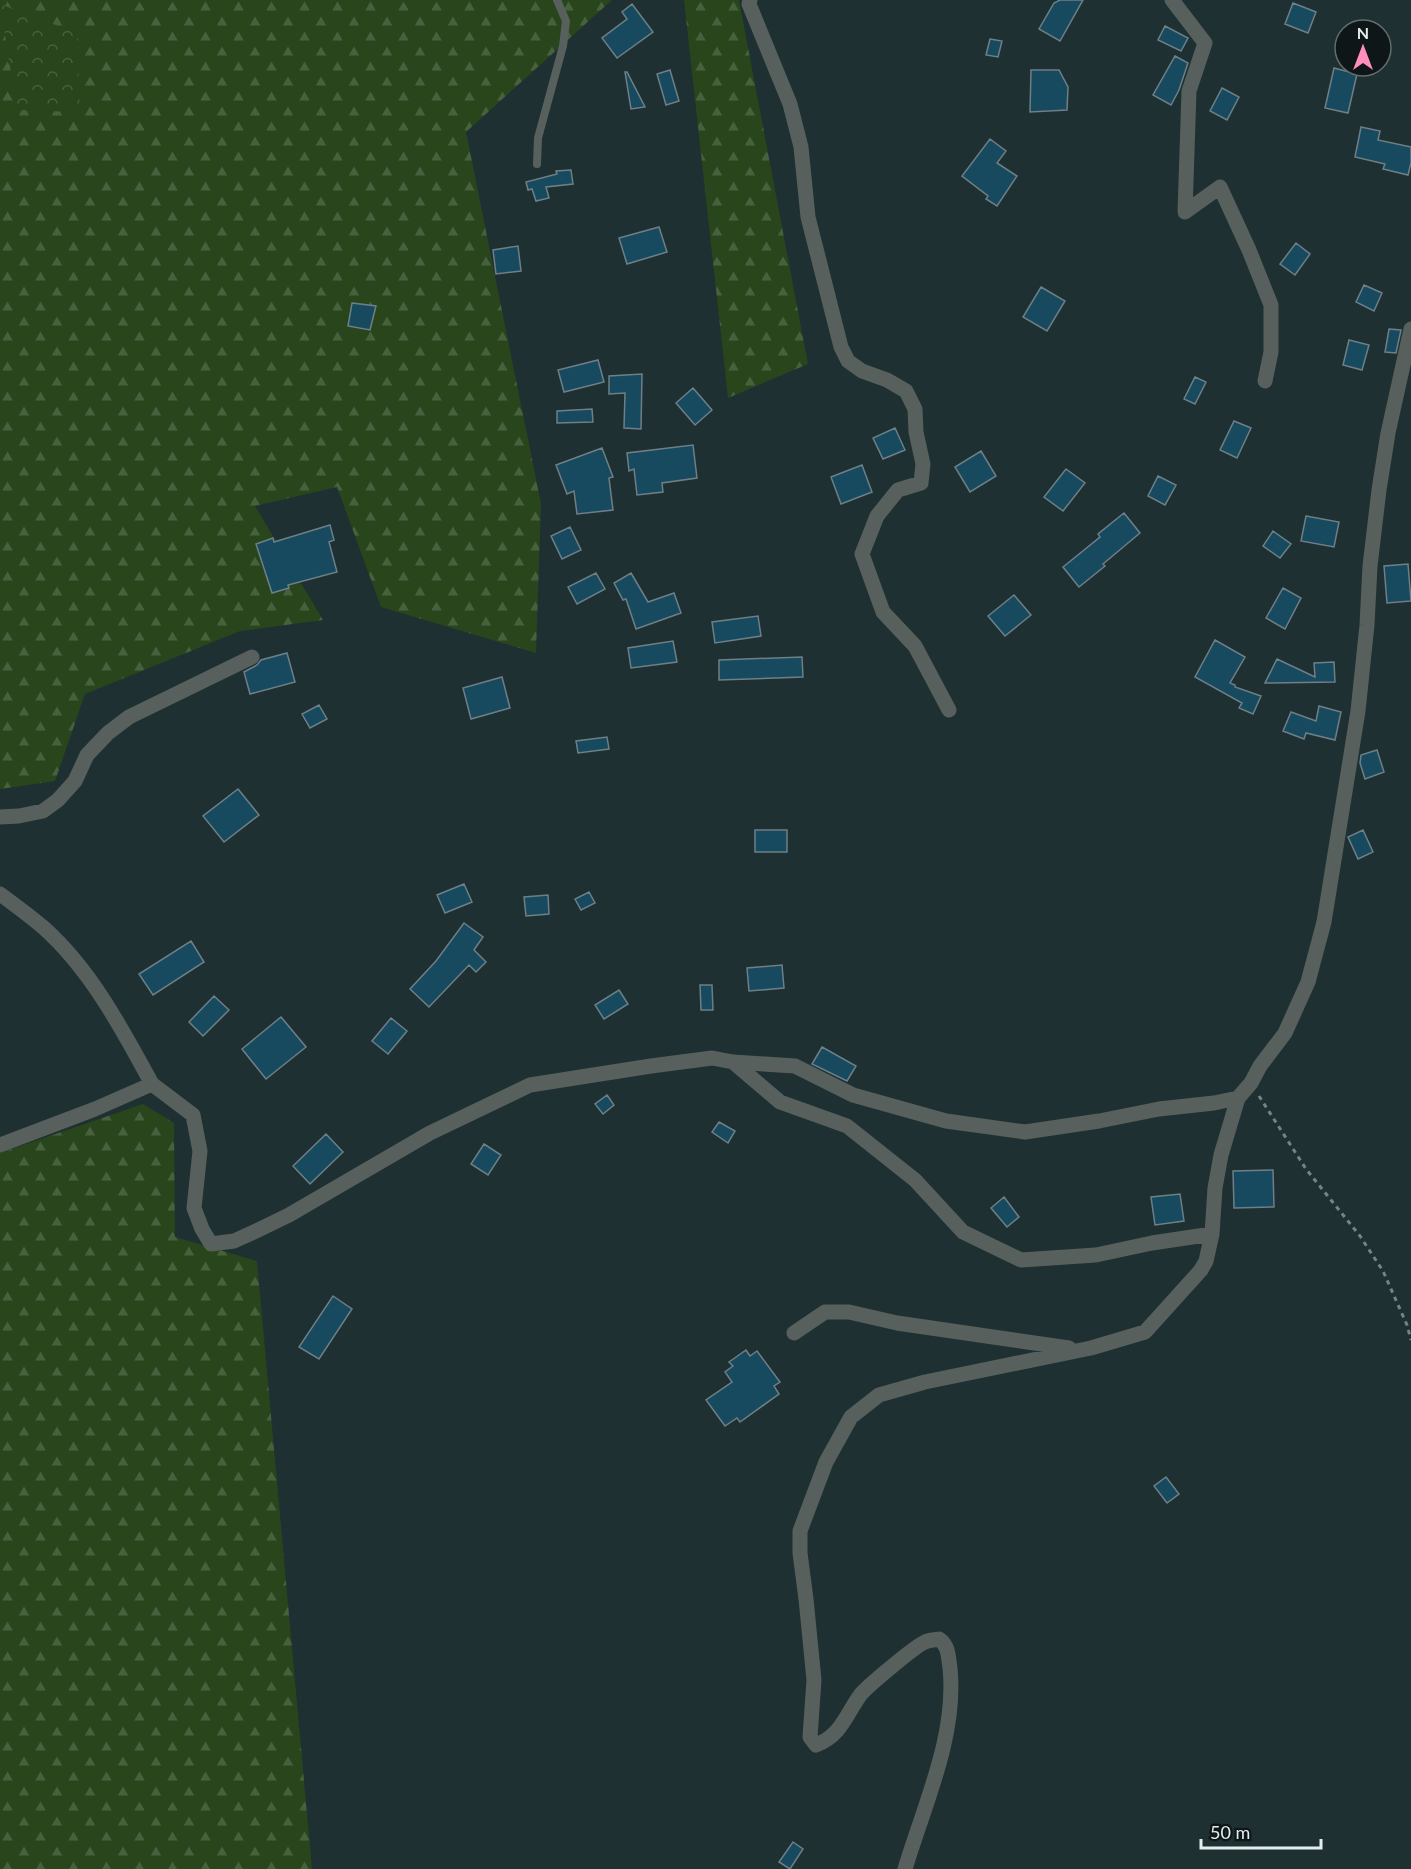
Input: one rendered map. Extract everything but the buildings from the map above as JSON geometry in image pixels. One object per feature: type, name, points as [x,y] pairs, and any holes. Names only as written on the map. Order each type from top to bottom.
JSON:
[{"type":"street","points":[[750,0],[749,4],[790,105],[801,147],[808,217],[841,347],[848,361],[862,371],[887,380],[906,391],[915,409],[916,432],[923,464],[921,483],[898,490],[877,516],[862,554],[883,612],[915,646],[949,710]]},
{"type":"street","points":[[1172,0],[1205,43],[1189,91],[1185,212],[1220,188],[1249,250],[1271,305],[1270,352],[1265,381]]},
{"type":"street","points":[[905,1869],[930,1793],[945,1736],[951,1686],[948,1652],[945,1643],[939,1639],[927,1640],[861,1694],[844,1723],[826,1741],[816,1745],[810,1737],[814,1680],[800,1553],[800,1531],[826,1462],[851,1417],[879,1395],[925,1382],[1080,1350],[1144,1332],[1201,1270],[1206,1261],[1212,1234],[1215,1188],[1221,1155],[1238,1098],[1285,1033],[1308,982],[1324,922],[1358,711],[1379,489],[1388,433],[1411,329]]},
{"type":"street","points":[[0,817],[43,811],[58,800],[75,781],[87,755],[108,733],[129,717],[252,657]]},
{"type":"street","points":[[0,894],[45,928],[84,972],[122,1029],[152,1084],[193,1115],[200,1151],[194,1208],[211,1244],[234,1241],[264,1227],[430,1133],[530,1085],[712,1058],[733,1062],[795,1066],[854,1095],[936,1118],[1025,1132],[1238,1098]]},
{"type":"street","points":[[733,1062],[780,1102],[847,1126],[915,1180],[963,1232],[1021,1260],[1096,1255],[1152,1243],[1212,1234]]},
{"type":"street","points":[[0,1144],[95,1109],[152,1084]]},
{"type":"street","points":[[794,1333],[825,1312],[849,1312],[897,1323],[1080,1350]]},
{"type":"lane","points":[[537,164],[538,138],[563,46],[566,21],[557,0]]},
{"type":"path","points":[[1251,1083],[1306,1169],[1360,1236],[1383,1271],[1407,1325],[1411,1340]]},
{"type":"green space","points":[[0,0],[612,0],[466,132],[541,504],[536,653],[381,607],[337,487],[255,506],[323,620],[240,631],[85,694],[55,781],[0,789]]},
{"type":"green space","points":[[684,0],[739,0],[808,364],[728,398]]},
{"type":"green space","points":[[0,4],[77,33],[80,112],[17,110]]},
{"type":"green space","points":[[143,1104],[174,1123],[175,1237],[257,1261],[312,1869],[0,1869],[0,1153]]}]
